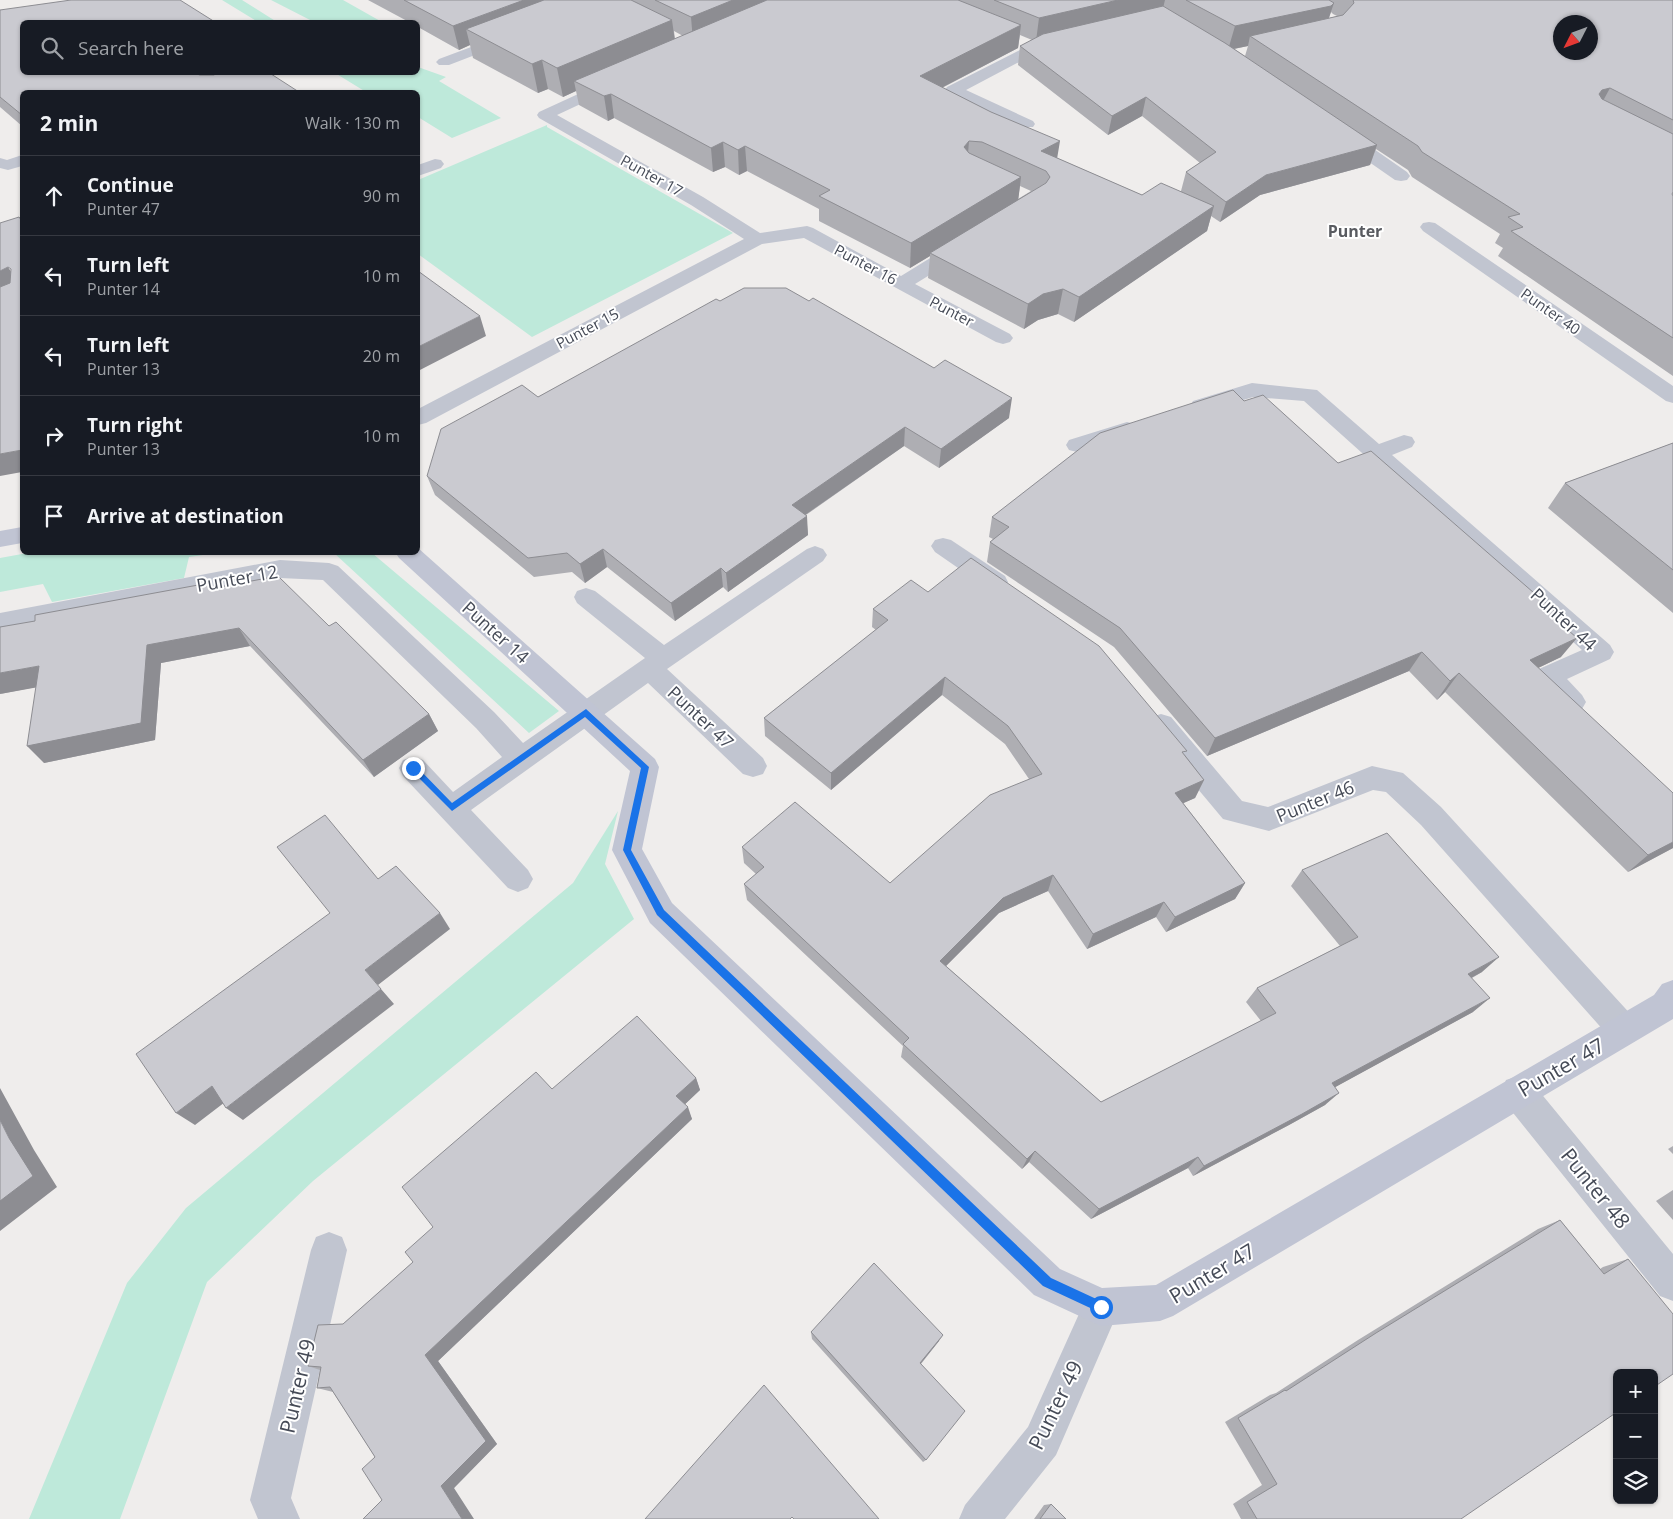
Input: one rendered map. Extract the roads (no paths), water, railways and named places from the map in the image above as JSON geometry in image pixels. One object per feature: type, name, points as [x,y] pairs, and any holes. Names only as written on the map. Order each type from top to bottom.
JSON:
[{"type":"street","points":[[444,62],[515,34]]},
{"type":"street","points":[[1027,124],[953,90],[1007,64],[1034,48],[1067,40]]},
{"type":"street","points":[[1016,41],[1034,48]]},
{"type":"street","name":"Punter 17","points":[[624,79],[545,115],[697,200],[757,238]]},
{"type":"street","points":[[1329,127],[1401,176]]},
{"type":"street","points":[[0,163],[8,165],[20,161]]},
{"type":"street","points":[[420,170],[435,164]]},
{"type":"street","name":"Punter 40","points":[[1429,227],[1673,396]]},
{"type":"street","name":"Punter 16","points":[[757,238],[807,232],[902,284],[975,239]]},
{"type":"street","name":"Punter 15","points":[[420,417],[757,238]]},
{"type":"street","name":"Punter","points":[[902,284],[1003,338]]},
{"type":"street","name":"Punter 44","points":[[1178,413],[1252,390],[1310,395],[1601,652],[1548,676],[1589,717]]},
{"type":"street","points":[[1077,445],[1150,422]]},
{"type":"street","points":[[1376,453],[1404,442]]},
{"type":"street","points":[[0,539],[20,535]]},
{"type":"street","points":[[943,546],[1015,596]]},
{"type":"street","points":[[452,808],[586,712],[815,554]]},
{"type":"street","name":"Punter 14","points":[[410,555],[645,767]]},
{"type":"street","name":"Punter 12","points":[[0,622],[280,569],[329,572],[485,720],[521,759]]},
{"type":"street","points":[[586,597],[656,664]]},
{"type":"street","name":"Punter 47","points":[[656,664],[753,766]]},
{"type":"street","name":"Punter 46","points":[[1147,708],[1234,811],[1269,819],[1372,778],[1393,781],[1431,816],[1624,1030]]},
{"type":"street","name":"Punter 47","points":[[645,767],[627,850],[660,912],[1047,1282],[1101,1307],[1160,1303],[1670,1003]]},
{"type":"street","points":[[413,768],[518,879]]},
{"type":"street","name":"Punter 48","points":[[1518,1092],[1673,1283]]},
{"type":"street","name":"Punter 49","points":[[280,1519],[270,1500],[329,1250]]},
{"type":"street","name":"Punter 49","points":[[979,1519],[1042,1441],[1101,1307]]},
{"type":"district","name":"Punter","points":[[1355,231]]}]
